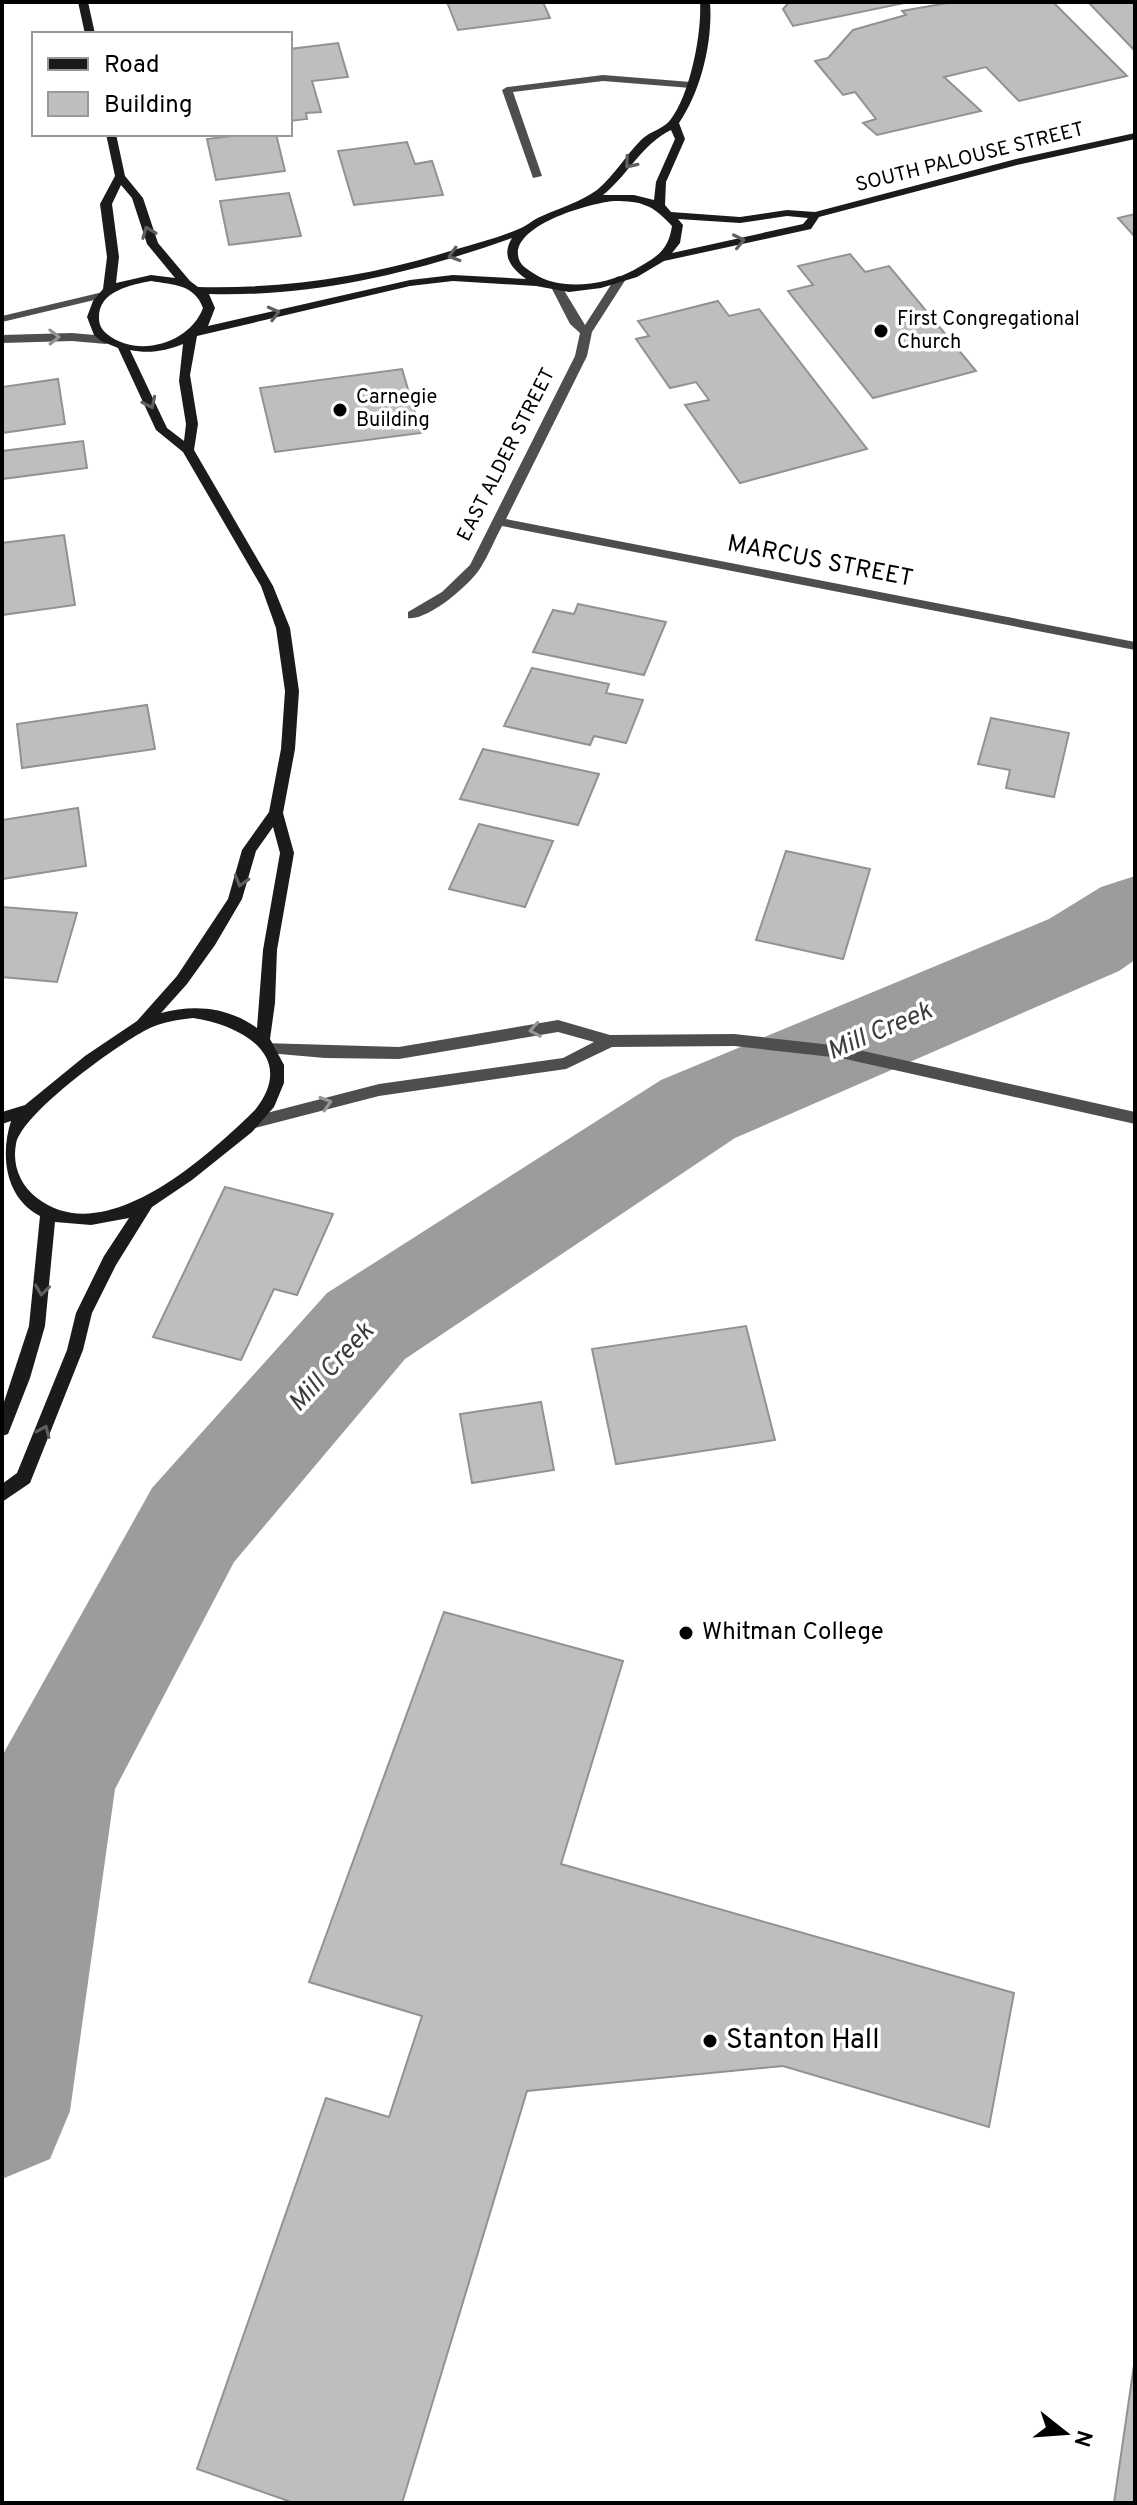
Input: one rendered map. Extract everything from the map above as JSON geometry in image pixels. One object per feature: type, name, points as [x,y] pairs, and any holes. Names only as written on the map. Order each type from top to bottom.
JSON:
[{"type":"main road","points":[[83,2],[90,32]]},
{"type":"main road","points":[[198,290],[290,290],[367,276],[445,258],[527,229],[585,202],[618,177],[649,137],[674,124],[691,85],[705,31],[705,2]]},
{"type":"main road","points":[[659,206],[661,182],[680,139],[674,124]]},
{"type":"main road","points":[[111,136],[120,176],[137,198],[153,244],[185,283]]},
{"type":"main road","name":"SOUTH PALOUSE STREET","points":[[671,215],[740,220],[787,213],[815,215],[896,196],[987,169],[1135,136]]},
{"type":"main road","points":[[106,293],[113,257],[106,204],[120,176]]},
{"type":"main road","points":[[585,202],[623,197],[659,206],[678,225],[680,237],[663,258]]},
{"type":"main road","name":"SOUTH PALOUSE STREET","points":[[558,289],[591,288],[620,279],[663,258],[807,227],[815,215]]},
{"type":"main road","points":[[527,229],[516,238],[512,250],[513,263],[538,283]]},
{"type":"main road","points":[[188,450],[195,427],[185,388],[185,369],[195,334],[207,321],[210,310],[207,299],[185,283],[151,278],[132,281],[106,293],[93,306],[90,319],[95,330],[106,340],[123,347],[164,347],[195,334],[410,283],[467,278],[538,283],[558,289]]},
{"type":"main road","points":[[123,347],[162,430],[188,450],[267,586],[283,628],[292,691],[288,749],[276,813],[249,850],[235,899],[182,980],[138,1027],[26,1111],[12,1132],[6,1156],[11,1179],[25,1198],[48,1213],[76,1220],[105,1218],[135,1210],[251,1123],[268,1104],[276,1082],[274,1059],[266,1043],[245,1024],[220,1014],[193,1012],[164,1016],[138,1027]]},
{"type":"main road","points":[[266,1043],[270,950],[287,853],[276,813]]},
{"type":"main road","points":[[2,1118],[26,1111]]},
{"type":"main road","points":[[2,1195],[25,1198]]},
{"type":"main road","points":[[2,1494],[24,1478],[75,1350],[84,1313],[122,1240],[149,1201]]},
{"type":"main road","points":[[2,1429],[22,1378],[37,1326],[48,1213]]},
{"type":"street","points":[[537,176],[507,90],[603,78],[691,85]]},
{"type":"street","name":"EAST ALDER STREET","points":[[413,615],[447,595],[475,567],[581,356],[586,332],[620,279]]},
{"type":"street","points":[[558,289],[576,324],[586,332]]},
{"type":"street","points":[[2,319],[106,293]]},
{"type":"street","points":[[2,339],[72,337],[106,340]]},
{"type":"street","name":"MARCUS STREET","points":[[497,521],[1135,646]]},
{"type":"street","points":[[266,1043],[325,1052],[399,1053],[558,1026],[610,1041],[734,1040],[841,1052],[1135,1118]]},
{"type":"street","points":[[251,1123],[379,1090],[566,1063],[610,1041]]},
{"type":"building","points":[[447,2],[543,2],[550,18],[458,30]]},
{"type":"building","points":[[789,2],[909,2],[793,26],[783,9]]},
{"type":"building","points":[[953,2],[1053,2],[1127,76],[1019,101],[986,67],[944,77],[981,111],[877,135],[863,123],[876,119],[855,92],[843,95],[815,61],[828,58],[853,30],[906,15],[902,11]]},
{"type":"building","points":[[1088,2],[1135,2],[1135,51]]},
{"type":"building","points":[[338,43],[348,77],[312,81],[321,112],[306,113],[307,119],[292,121],[292,49]]},
{"type":"building","points":[[276,136],[285,171],[216,180],[207,139]]},
{"type":"building","points":[[407,142],[415,164],[432,161],[443,195],[354,205],[338,151]]},
{"type":"building","points":[[289,193],[301,236],[229,245],[220,201]]},
{"type":"building","points":[[1135,214],[1135,237],[1118,218]]},
{"type":"building","name":"First Congregational Church","points":[[850,254],[865,272],[889,266],[976,371],[873,398],[788,291],[813,285],[798,266]]},
{"type":"building","points":[[718,301],[729,316],[759,309],[867,449],[740,483],[685,405],[709,400],[696,382],[670,388],[636,339],[649,336],[638,321]]},
{"type":"building","name":"Carnegie Building","points":[[402,369],[421,433],[275,452],[260,388]]},
{"type":"building","points":[[58,379],[65,424],[2,433],[2,387]]},
{"type":"building","points":[[83,441],[87,468],[2,479],[2,451]]},
{"type":"building","points":[[64,535],[75,605],[2,615],[2,543]]},
{"type":"building","points":[[578,604],[666,622],[644,675],[533,652],[553,610],[574,614]]},
{"type":"building","points":[[532,668],[609,684],[606,693],[643,700],[626,743],[594,736],[590,745],[504,726]]},
{"type":"building","points":[[147,705],[155,749],[22,768],[17,724]]},
{"type":"building","points":[[991,718],[1069,733],[1054,797],[1006,788],[1010,770],[978,764]]},
{"type":"building","points":[[483,749],[599,774],[578,825],[460,799]]},
{"type":"building","points":[[78,808],[86,866],[2,879],[2,820]]},
{"type":"building","points":[[479,824],[553,841],[525,907],[449,889]]},
{"type":"building","points":[[786,851],[870,869],[843,959],[756,940]]},
{"type":"building","points":[[2,907],[77,913],[57,982],[2,977]]},
{"type":"building","points":[[225,1187],[333,1214],[297,1295],[274,1289],[241,1360],[153,1337]]},
{"type":"building","points":[[746,1326],[775,1440],[616,1464],[592,1349]]},
{"type":"building","points":[[541,1402],[554,1470],[472,1483],[460,1414]]},
{"type":"building","name":"Stanton Hall","points":[[444,1612],[623,1661],[561,1864],[1014,1993],[989,2127],[783,2066],[527,2091],[402,2503],[294,2503],[197,2469],[326,2098],[389,2117],[422,2016],[309,1982]]},
{"type":"building","points":[[1135,2358],[1135,2503],[1114,2503]]},
{"type":"waterway","name":"Mill Creek","points":[[2,2111],[54,1780],[193,1525],[366,1326],[698,1109],[1084,945],[1135,912]]},
{"type":"place","name":"First Congregational Church","points":[[881,331]]},
{"type":"place","name":"Carnegie Building","points":[[340,410]]},
{"type":"place","name":"Whitman College","points":[[686,1633]]},
{"type":"place","name":"Stanton Hall","points":[[710,2041]]}]
